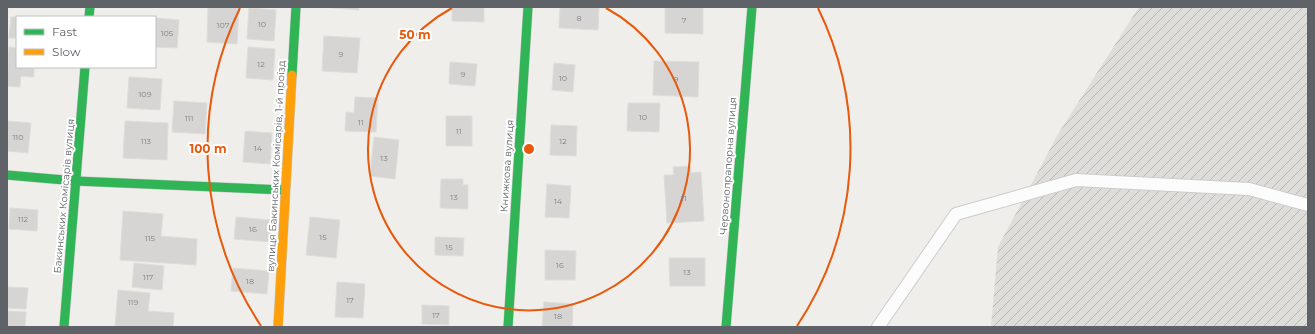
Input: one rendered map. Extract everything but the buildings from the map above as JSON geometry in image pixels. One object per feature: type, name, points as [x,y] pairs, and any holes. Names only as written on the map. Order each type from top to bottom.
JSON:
[{"type":"street","name":"вулиця Бакинських Комісарів, 1-й проїзд","points":[[278,327],[296,7]]},
{"type":"street","name":"Книжкова вулиця","points":[[508,327],[528,7]]},
{"type":"street","name":"Червонопрапорна вулиця","points":[[726,327],[752,7]]},
{"type":"street","name":"Бакинських Комісарів вулиця","points":[[64,327],[85,68]]},
{"type":"street","points":[[7,176],[76,181],[285,190]]},
{"type":"lane","points":[[878,327],[956,214],[1076,180],[1249,189],[1308,205]]},
{"type":"shaded area","points":[[1139,7],[1308,7],[1308,327],[991,327],[998,247],[1058,134]]},
{"type":"traffic: fast","points":[[89,16],[90,7]]},
{"type":"traffic: fast","points":[[292,75],[296,7]]},
{"type":"traffic: fast","points":[[508,327],[528,7]]},
{"type":"traffic: fast","points":[[726,327],[752,7]]},
{"type":"traffic: fast","points":[[64,327],[85,68]]},
{"type":"traffic: fast","points":[[7,175],[76,181],[285,190]]},
{"type":"traffic: slow","points":[[278,327],[292,75]]}]
